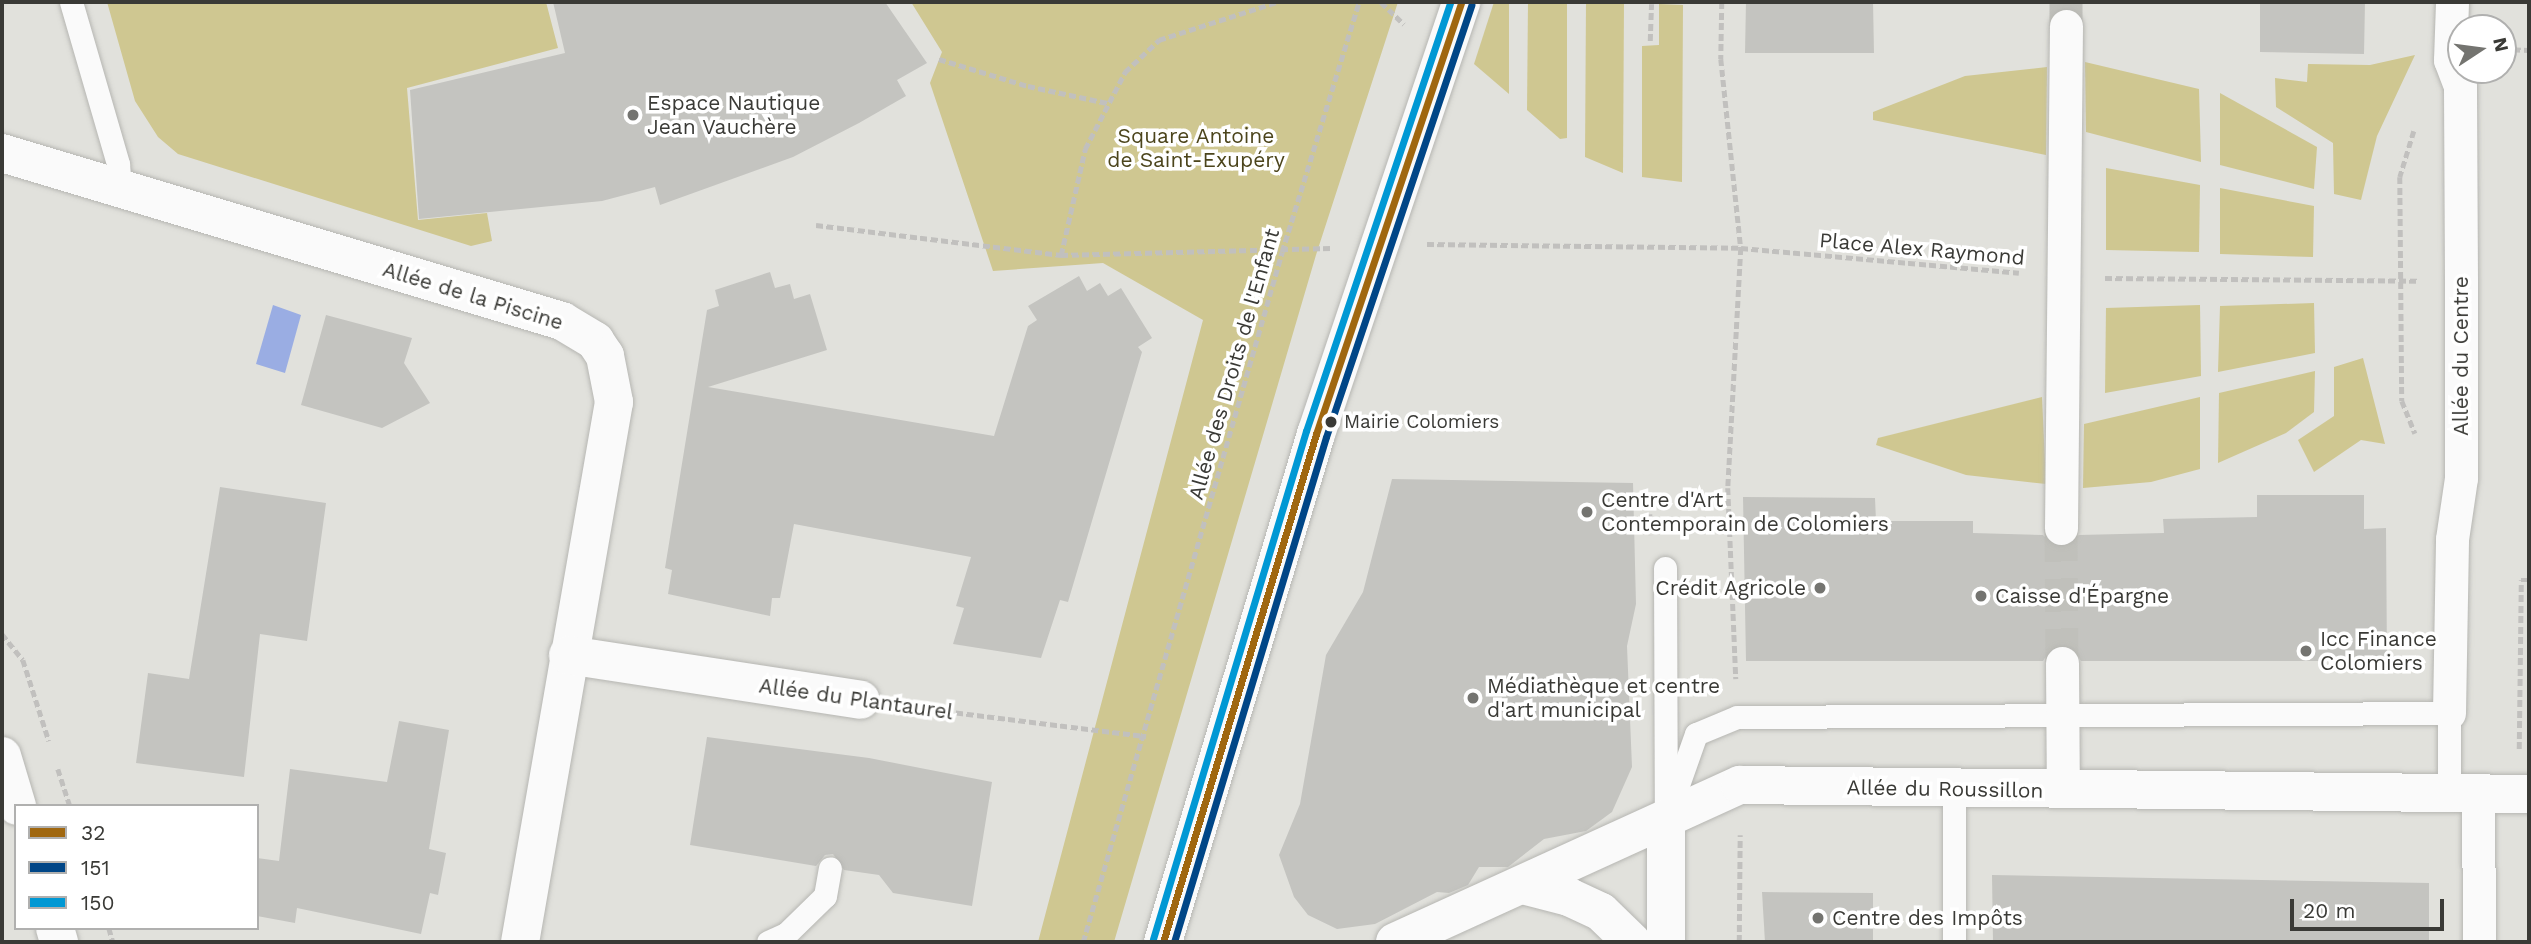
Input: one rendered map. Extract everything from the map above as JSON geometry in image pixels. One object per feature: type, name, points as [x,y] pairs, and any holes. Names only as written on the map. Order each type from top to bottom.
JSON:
[{"type":"street","points":[[1163,942],[1224,728],[1379,244],[1461,2]]},
{"type":"street","name":"Allée du Centre","points":[[2449,713],[2452,539],[2461,478],[2460,86],[2450,60],[2452,2]]},
{"type":"street","points":[[2061,528],[2066,26]]},
{"type":"street","name":"Allée de la Piscine","points":[[2,153],[562,321],[595,341],[611,370],[614,402],[520,942]]},
{"type":"street","name":"Allée du Plantaurel","points":[[568,655],[861,700]]},
{"type":"street","points":[[2062,663],[2063,791]]},
{"type":"street","points":[[2,756],[16,804]]},
{"type":"street","name":"Allée du Roussillon","points":[[1395,942],[1741,785],[2063,791],[2524,794]]},
{"type":"street","points":[[2463,794],[2479,942]]},
{"type":"street","points":[[1666,819],[1666,942]]},
{"type":"street","points":[[1523,884],[1569,897],[1601,912],[1632,942]]},
{"type":"lane","points":[[71,2],[118,164],[120,187]]},
{"type":"lane","points":[[1665,568],[1666,819]]},
{"type":"lane","points":[[1666,819],[1696,734],[1737,717],[2064,713],[2449,713],[2463,794]]},
{"type":"lane","points":[[1954,789],[1954,942]]},
{"type":"lane","points":[[768,942],[786,934],[825,896],[830,868]]},
{"type":"path","points":[[1061,255],[1084,149],[1125,72],[1159,40],[1277,2]]},
{"type":"path","name":"Allée des Droits de l'Enfant","points":[[1083,942],[1146,736],[1282,252],[1359,2]]},
{"type":"path","points":[[1721,2],[1721,59],[1741,248],[1728,488],[1737,717]]},
{"type":"path","points":[[1650,41],[1651,4]]},
{"type":"path","points":[[939,59],[1028,86],[1107,103]]},
{"type":"path","name":"Place Alex Raymond","points":[[816,225],[1061,255],[1282,252],[1379,244],[1741,248],[2064,278],[2461,281]]},
{"type":"path","points":[[2524,794],[2521,580],[2529,580]]},
{"type":"path","points":[[2,634],[23,660],[53,753]]},
{"type":"path","name":"Allée du Plantaurel","points":[[861,700],[1146,736]]},
{"type":"path","points":[[57,766],[69,804]]},
{"type":"path","points":[[1739,942],[1741,785]]},
{"type":"green space","points":[[107,2],[546,2],[558,48],[407,88],[418,220],[487,213],[492,241],[471,246],[178,154],[158,137],[135,101]]},
{"type":"green space","name":"Square Antoine de Saint-Exupéry","points":[[911,2],[1398,2],[1316,255],[1114,942],[1038,942],[1203,320],[1103,263],[993,271],[930,83],[942,52]]},
{"type":"green space","points":[[1494,2],[1509,2],[1509,94],[1474,64]]},
{"type":"green space","points":[[1528,2],[1567,2],[1567,138],[1560,139],[1527,110]]},
{"type":"green space","points":[[1586,2],[1624,2],[1623,173],[1585,157]]},
{"type":"green space","points":[[1659,4],[1683,5],[1682,182],[1642,177],[1642,46],[1659,45]]},
{"type":"green space","points":[[2415,55],[2377,136],[2361,200],[2334,194],[2333,143],[2276,107],[2275,78],[2307,82],[2308,64],[2370,65]]},
{"type":"green space","points":[[2085,62],[2199,89],[2201,162],[2086,132]]},
{"type":"green space","points":[[2047,67],[2046,155],[1873,120],[1873,112],[1965,76]]},
{"type":"green space","points":[[2220,93],[2317,147],[2314,189],[2220,165]]},
{"type":"green space","points":[[2106,168],[2200,185],[2199,252],[2106,250]]},
{"type":"green space","points":[[2220,188],[2314,206],[2313,257],[2220,254]]},
{"type":"green space","points":[[2314,303],[2315,353],[2218,372],[2220,306]]},
{"type":"green space","points":[[2200,305],[2201,376],[2105,393],[2106,308]]},
{"type":"green space","points":[[2363,358],[2385,444],[2361,440],[2314,472],[2298,440],[2334,416],[2334,367]]},
{"type":"green space","points":[[2315,371],[2314,412],[2286,433],[2218,463],[2219,393]]},
{"type":"green space","points":[[2042,397],[2046,484],[1966,475],[1876,445],[1878,438]]},
{"type":"green space","points":[[2200,397],[2200,469],[2151,482],[2083,488],[2084,424]]},
{"type":"water","points":[[273,305],[301,315],[285,373],[256,364]]},
{"type":"building","name":"Espace Nautique Jean Vauchère","points":[[553,2],[885,2],[927,63],[897,80],[906,96],[859,123],[793,157],[660,205],[655,187],[602,201],[419,219],[410,90],[565,53]]},
{"type":"building","points":[[1746,2],[1873,2],[1874,53],[1745,53]]},
{"type":"building","points":[[2260,2],[2365,2],[2364,54],[2260,52]]},
{"type":"building","points":[[770,272],[775,288],[790,284],[794,299],[810,294],[827,350],[708,387],[994,436],[1028,326],[1037,320],[1028,306],[1079,276],[1087,291],[1100,283],[1108,296],[1121,288],[1152,338],[1138,347],[1142,352],[1068,602],[1060,600],[1041,658],[953,644],[964,608],[956,606],[971,557],[794,524],[780,598],[772,598],[770,616],[668,594],[672,570],[665,568],[707,310],[719,306],[715,290]]},
{"type":"building","points":[[326,315],[412,338],[404,363],[430,403],[382,428],[301,405]]},
{"type":"building","name":"Médiathèque et centre d'art municipal","points":[[1392,479],[1633,483],[1636,604],[1627,646],[1632,767],[1612,812],[1586,831],[1544,839],[1508,867],[1479,867],[1468,885],[1449,893],[1437,892],[1375,924],[1337,929],[1308,915],[1294,897],[1279,855],[1300,804],[1326,655],[1363,592]]},
{"type":"building","points":[[220,487],[326,503],[307,641],[260,634],[244,777],[136,763],[148,673],[189,679]]},
{"type":"building","points":[[2257,495],[2364,495],[2364,529],[2386,528],[2387,661],[2081,661],[2072,647],[2063,644],[2052,647],[2043,661],[1746,661],[1743,497],[1875,498],[1876,521],[1973,521],[1973,533],[2043,535],[2051,544],[2061,547],[2079,535],[2164,533],[2163,519],[2257,517]]},
{"type":"building","points":[[399,721],[449,730],[429,849],[446,853],[438,895],[430,893],[421,934],[297,908],[295,923],[259,916],[259,858],[279,861],[290,769],[387,782]]},
{"type":"building","points":[[707,737],[869,758],[992,782],[972,906],[893,893],[879,875],[844,870],[833,854],[825,855],[816,866],[690,845]]},
{"type":"building","points":[[1992,875],[2429,883],[2429,942],[1993,942]]},
{"type":"building","name":"Centre des Impôts","points":[[1762,892],[1873,893],[1873,942],[1765,942]]},
{"type":"tunnel","points":[[2066,2],[2066,26]]},
{"type":"tunnel","points":[[2061,528],[2062,663]]},
{"type":"transit line","name":"150","points":[[1153,939],[1306,431],[1450,2]]},
{"type":"transit line","name":"32","points":[[1163,942],[1316,434],[1461,2]]},
{"type":"transit line","name":"151","points":[[1174,942],[1326,437],[1471,5]]},
{"type":"place","name":"Espace Nautique Jean Vauchère","points":[[633,115]]},
{"type":"place","name":"Mairie Colomiers","points":[[1331,422]]},
{"type":"place","name":"Centre d'Art Contemporain de Colomiers","points":[[1587,512]]},
{"type":"place","name":"Crédit Agricole","points":[[1820,588]]},
{"type":"place","name":"Caisse d'Épargne","points":[[1981,596]]},
{"type":"place","name":"Icc Finance Colomiers","points":[[2306,651]]},
{"type":"place","name":"Médiathèque et centre d'art municipal","points":[[1473,698]]},
{"type":"place","name":"Centre des Impôts","points":[[1818,918]]}]
